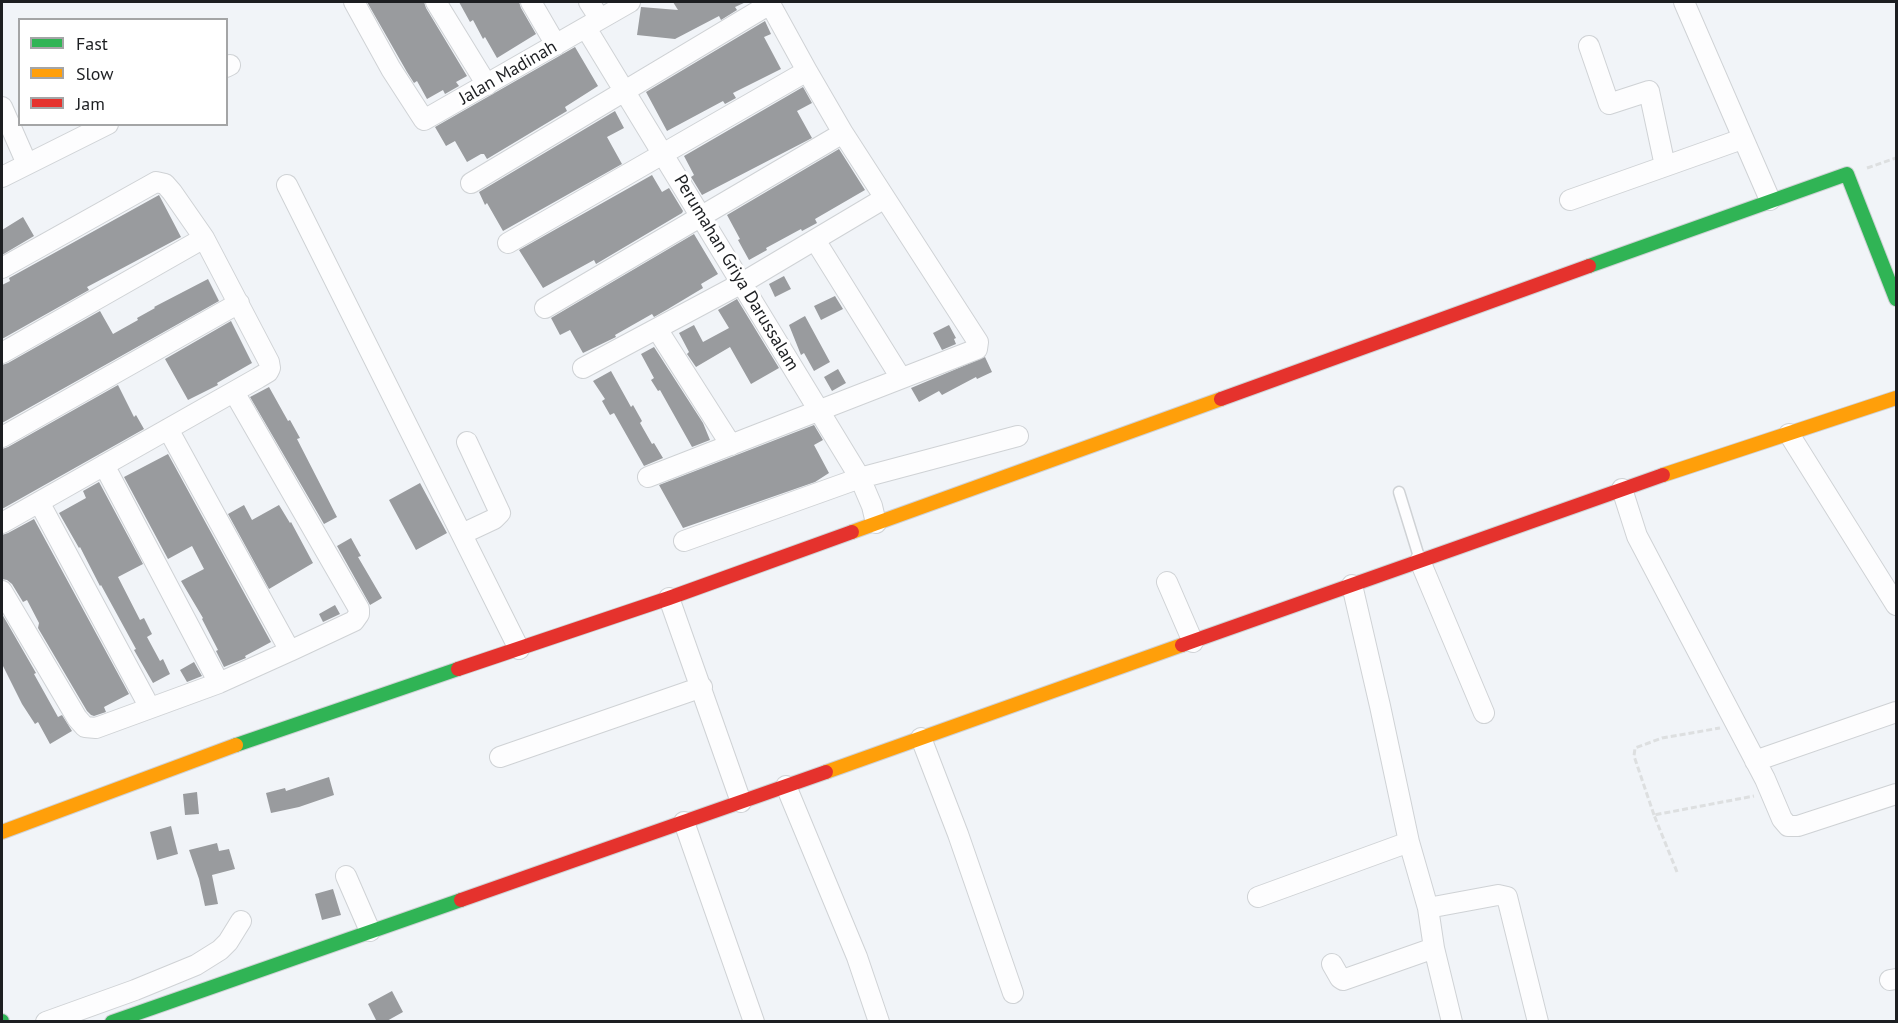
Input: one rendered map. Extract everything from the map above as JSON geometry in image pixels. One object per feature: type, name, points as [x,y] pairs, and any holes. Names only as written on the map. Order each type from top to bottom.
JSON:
[{"type":"street","name":"Jalan Madinah","points":[[354,2],[413,105],[424,120],[630,2]]},
{"type":"street","points":[[436,2],[488,85]]},
{"type":"street","points":[[531,2],[556,45]]},
{"type":"street","name":"Perumahan Griya Darussalam","points":[[590,2],[593,24],[625,92],[819,410],[868,499]]},
{"type":"street","points":[[1684,2],[1766,192]]},
{"type":"street","points":[[471,183],[769,3],[843,133],[979,344],[977,349],[648,477]]},
{"type":"street","points":[[1589,46],[1609,104],[1650,91],[1665,166]]},
{"type":"street","points":[[508,243],[807,71]]},
{"type":"street","points":[[2,107],[27,164]]},
{"type":"street","points":[[2,177],[104,126]]},
{"type":"street","points":[[545,308],[843,133]]},
{"type":"street","points":[[1570,200],[1742,139]]},
{"type":"street","points":[[684,541],[868,499],[1766,192],[1812,184],[1847,174],[1896,299]]},
{"type":"street","points":[[2,268],[156,182],[165,184],[204,238],[270,362],[268,372],[2,523]]},
{"type":"street","points":[[287,185],[519,649]]},
{"type":"street","points":[[583,368],[742,283],[885,198]]},
{"type":"street","points":[[2,352],[204,238]]},
{"type":"street","points":[[814,240],[902,378]]},
{"type":"street","points":[[2,437],[239,303]]},
{"type":"street","points":[[657,329],[731,445]]},
{"type":"street","points":[[2,591],[77,718],[85,727],[96,728],[219,683],[354,621],[359,614],[359,609],[234,392]]},
{"type":"street","points":[[112,1022],[368,928],[684,822],[736,788],[786,786],[921,738],[1187,630],[1352,585],[1418,555],[1896,398]]},
{"type":"street","points":[[168,429],[290,651]]},
{"type":"street","points":[[1789,435],[1896,605]]},
{"type":"street","points":[[2,832],[273,731],[669,598],[868,499],[1018,436]]},
{"type":"street","points":[[462,534],[494,519],[500,513],[467,442]]},
{"type":"street","points":[[104,465],[219,683]]},
{"type":"street","points":[[1622,489],[1637,536],[1755,761],[1782,819],[1788,826],[1798,826],[1896,794]]},
{"type":"street","points":[[39,502],[150,708]]},
{"type":"street","points":[[1418,555],[1484,713]]},
{"type":"street","points":[[1167,582],[1187,630]]},
{"type":"street","points":[[1352,585],[1409,842],[1428,908],[1434,948],[1452,1022]]},
{"type":"street","points":[[669,598],[736,788]]},
{"type":"street","points":[[500,757],[702,687]]},
{"type":"street","points":[[1755,761],[1896,712]]},
{"type":"street","points":[[921,738],[958,834],[1013,993]]},
{"type":"street","points":[[786,786],[857,957],[879,1022]]},
{"type":"street","points":[[684,822],[754,1022]]},
{"type":"street","points":[[1258,897],[1409,842]]},
{"type":"street","points":[[346,876],[368,928]]},
{"type":"street","points":[[1428,908],[1498,895],[1507,897],[1538,1022]]},
{"type":"street","points":[[46,1022],[196,965],[220,950],[241,921]]},
{"type":"street","points":[[1332,964],[1343,980],[1434,948]]},
{"type":"lane","points":[[1399,492],[1418,555]]},
{"type":"path","points":[[1847,174],[1896,158]]},
{"type":"path","points":[[1677,872],[1634,756],[1635,748],[1662,738],[1736,725]]},
{"type":"path","points":[[1654,815],[1770,792]]},
{"type":"building","points":[[367,2],[424,2],[467,76],[456,82],[459,86],[445,94],[443,90],[427,99],[417,81],[414,83],[407,72]]},
{"type":"building","points":[[459,2],[519,2],[536,34],[497,58],[473,20],[470,22]]},
{"type":"building","points":[[673,2],[746,2],[735,7],[737,10],[721,20],[719,16],[675,39],[637,35],[641,7],[678,10]]},
{"type":"building","points":[[765,21],[771,34],[764,37],[781,69],[733,93],[736,98],[725,104],[723,101],[667,131],[646,92]]},
{"type":"building","points":[[575,47],[598,86],[565,107],[567,111],[487,159],[484,154],[481,154],[467,162],[455,141],[446,146],[435,127]]},
{"type":"building","points":[[803,87],[812,103],[797,111],[812,138],[702,195],[691,177],[694,175],[684,156]]},
{"type":"building","points":[[615,111],[624,128],[607,137],[622,164],[503,231],[479,192]]},
{"type":"building","points":[[839,149],[865,190],[815,219],[817,223],[766,248],[767,250],[749,260],[727,215]]},
{"type":"building","points":[[652,175],[662,192],[669,188],[683,211],[682,213],[596,264],[594,260],[543,288],[519,250]]},
{"type":"building","points":[[159,195],[181,237],[87,287],[89,290],[2,339],[2,285],[10,281],[9,278]]},
{"type":"building","points":[[23,217],[34,236],[2,255],[2,230]]},
{"type":"building","points":[[694,234],[718,274],[701,284],[703,288],[654,317],[652,314],[615,335],[616,337],[583,353],[570,330],[560,335],[551,318]]},
{"type":"building","points":[[784,276],[791,289],[775,297],[769,284]]},
{"type":"building","points":[[208,279],[219,301],[2,423],[2,365],[100,311],[113,334],[138,320],[137,318],[154,307]]},
{"type":"building","points":[[835,296],[843,309],[821,320],[814,306]]},
{"type":"building","points":[[737,299],[779,368],[751,384],[730,347],[696,367],[687,354],[689,352],[679,333],[694,325],[703,342],[729,328],[718,310]]},
{"type":"building","points":[[805,316],[830,362],[814,371],[804,353],[801,355],[789,325]]},
{"type":"building","points":[[231,321],[252,363],[217,383],[218,385],[188,400],[165,359]]},
{"type":"building","points":[[949,325],[956,338],[954,339],[956,344],[942,350],[933,333]]},
{"type":"building","points":[[654,347],[703,423],[710,440],[692,447],[660,390],[658,391],[651,380],[654,378],[641,354]]},
{"type":"building","points":[[985,357],[992,372],[977,379],[976,377],[942,395],[939,391],[919,402],[911,388]]},
{"type":"building","points":[[838,369],[846,383],[832,391],[824,377]]},
{"type":"building","points":[[611,371],[631,407],[633,405],[642,421],[640,423],[652,444],[654,443],[663,458],[644,466],[614,413],[610,415],[602,401],[605,399],[593,381]]},
{"type":"building","points":[[118,385],[134,417],[136,415],[144,429],[2,509],[2,449]]},
{"type":"building","points":[[269,387],[300,438],[297,439],[337,517],[324,524],[250,397]]},
{"type":"building","points":[[814,425],[823,440],[814,445],[829,473],[815,482],[683,528],[659,485]]},
{"type":"building","points":[[168,454],[271,642],[245,656],[246,658],[224,667],[203,618],[181,581],[204,569],[192,546],[168,559],[124,477]]},
{"type":"building","points":[[99,482],[143,564],[118,577],[140,620],[144,618],[152,634],[147,637],[160,661],[163,659],[170,674],[153,683],[80,547],[59,513],[86,498],[83,491]]},
{"type":"building","points":[[420,483],[447,533],[416,550],[389,500]]},
{"type":"building","points":[[244,505],[252,520],[279,505],[313,563],[269,589],[228,514]]},
{"type":"building","points":[[34,519],[129,694],[104,707],[106,712],[94,716],[87,711],[38,628],[39,623],[27,600],[23,602],[12,584],[2,579],[2,535]]},
{"type":"building","points":[[351,538],[361,556],[358,557],[382,598],[370,605],[337,546]]},
{"type":"building","points":[[335,605],[340,614],[323,622],[319,614]]},
{"type":"building","points":[[2,614],[58,717],[62,715],[72,731],[50,744],[38,722],[35,724],[22,704],[2,664]]},
{"type":"building","points":[[194,662],[202,676],[187,682],[180,670]]},
{"type":"building","points":[[329,777],[334,795],[299,807],[271,813],[266,793],[285,788],[286,791]]},
{"type":"building","points":[[197,792],[199,814],[185,815],[183,794]]},
{"type":"building","points":[[171,826],[178,854],[157,860],[150,832]]},
{"type":"building","points":[[217,843],[219,851],[229,849],[235,869],[212,875],[218,904],[205,906],[189,850]]},
{"type":"building","points":[[333,889],[341,915],[322,920],[315,894]]},
{"type":"building","points":[[392,991],[403,1012],[385,1022],[377,1022],[368,1004]]},
{"type":"traffic: fast","points":[[1589,266],[1847,174],[1896,299]]},
{"type":"traffic: fast","points":[[236,745],[458,669]]},
{"type":"traffic: fast","points":[[112,1022],[461,900]]},
{"type":"traffic: slow","points":[[1663,475],[1896,398]]},
{"type":"traffic: slow","points":[[852,532],[1221,399]]},
{"type":"traffic: slow","points":[[826,772],[1182,645]]},
{"type":"traffic: slow","points":[[2,832],[236,745]]},
{"type":"traffic: jam","points":[[1221,399],[1589,266]]},
{"type":"traffic: jam","points":[[1182,645],[1663,475]]},
{"type":"traffic: jam","points":[[458,669],[669,598],[852,532]]},
{"type":"traffic: jam","points":[[461,900],[826,772]]}]
